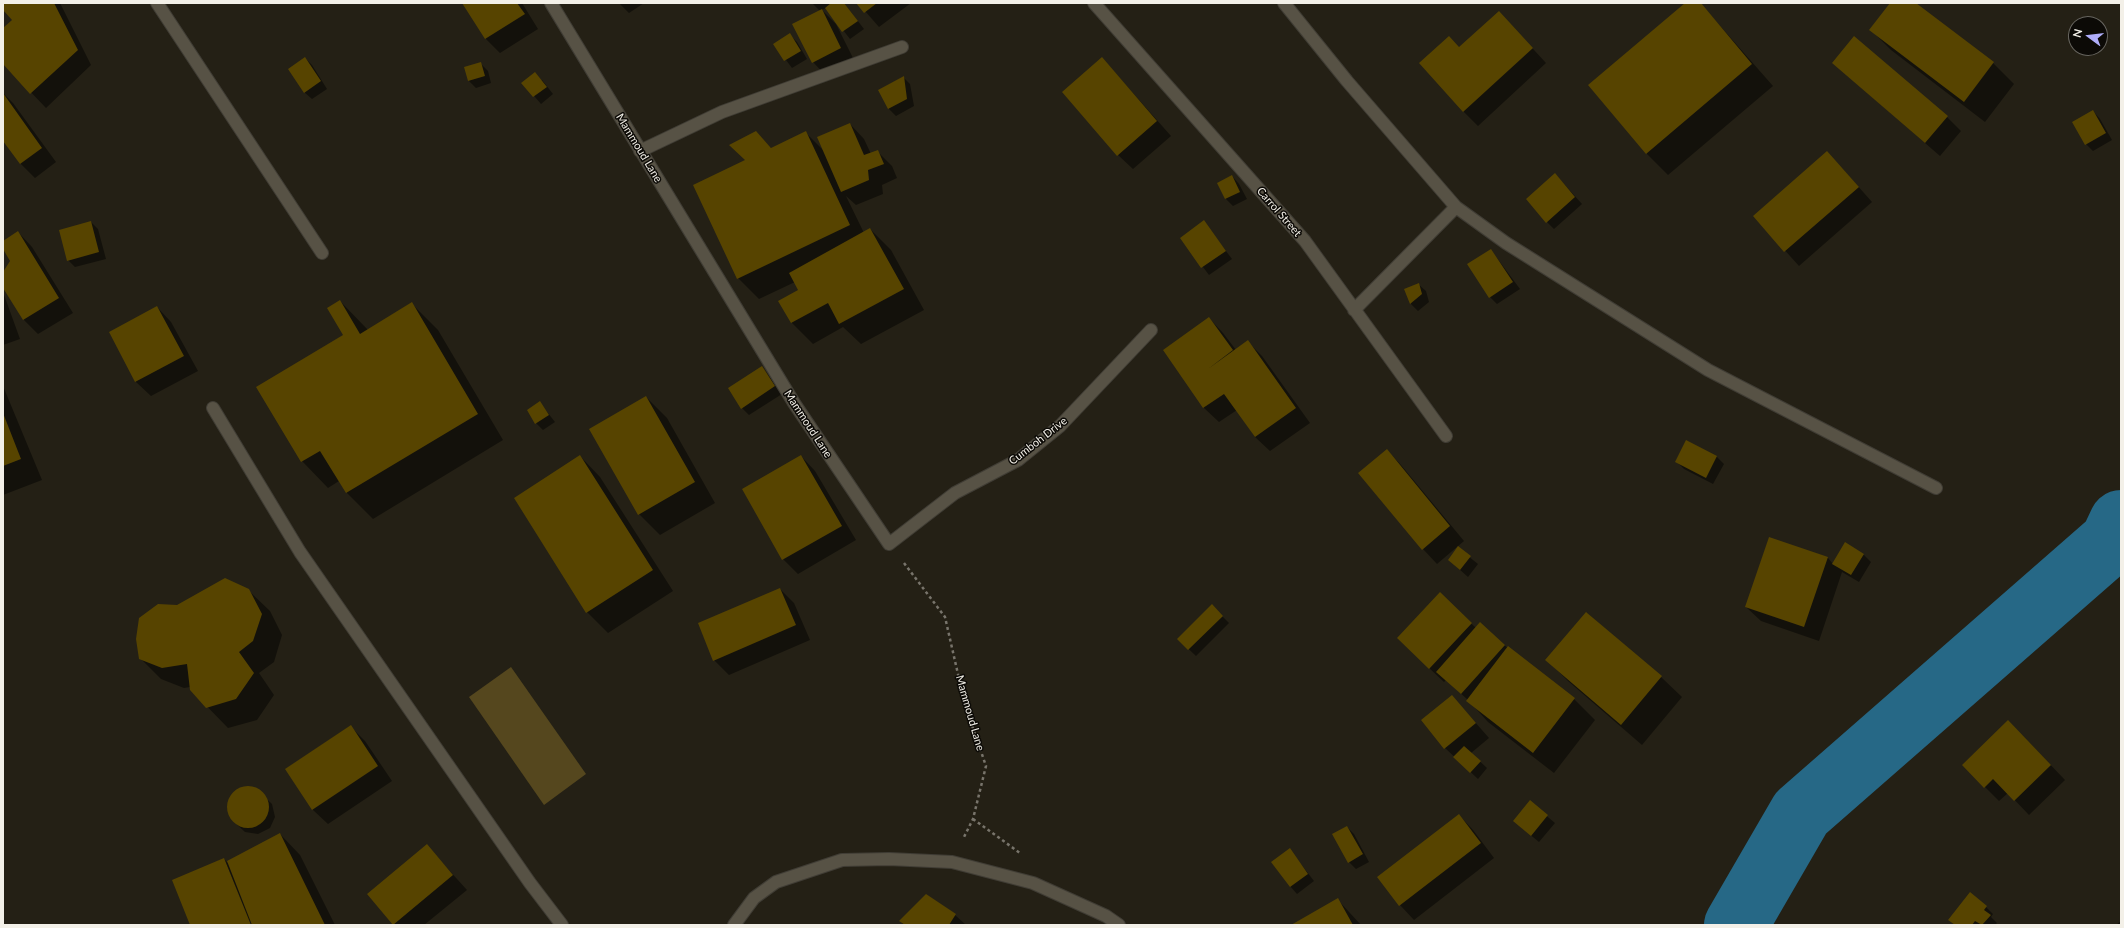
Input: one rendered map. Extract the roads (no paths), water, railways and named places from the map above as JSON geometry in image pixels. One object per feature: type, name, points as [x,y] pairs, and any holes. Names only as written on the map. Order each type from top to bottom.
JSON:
[{"type":"street","points":[[157,3],[322,253]]},
{"type":"street","name":"Mammoud Lane","points":[[551,3],[794,403],[889,544]]},
{"type":"street","name":"Carrol Street","points":[[1094,3],[1305,241],[1446,436]]},
{"type":"street","points":[[1284,3],[1347,82],[1456,208],[1506,243],[1708,370],[1936,488]]},
{"type":"street","points":[[640,151],[722,112],[902,47]]},
{"type":"street","points":[[1354,310],[1456,208]]},
{"type":"street","name":"Cumboh Drive","points":[[889,544],[955,493],[1018,460],[1054,431],[1151,330]]},
{"type":"street","points":[[212,408],[300,552],[530,883],[562,925]]},
{"type":"street","points":[[734,925],[754,898],[776,882],[842,860],[889,859],[952,862],[1033,883],[1106,916],[1119,925]]},
{"type":"waterway","points":[[1736,925],[1801,813],[2112,541],[2121,522]]}]
